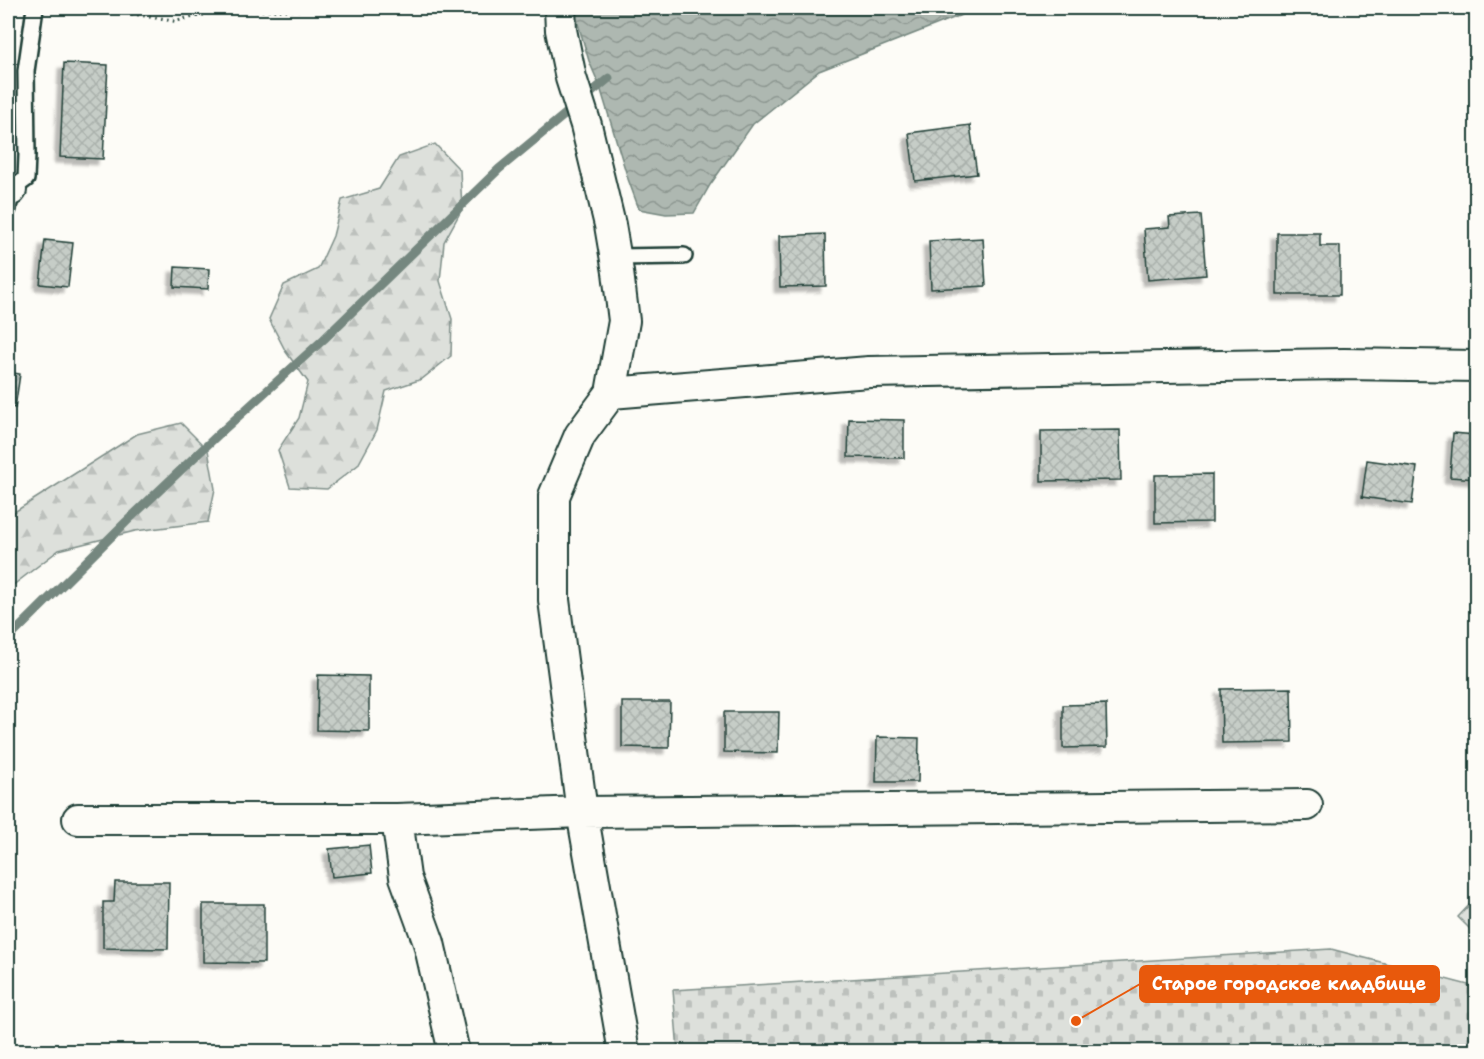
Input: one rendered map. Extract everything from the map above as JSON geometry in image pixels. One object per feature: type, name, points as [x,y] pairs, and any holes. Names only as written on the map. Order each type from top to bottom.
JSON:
[{"type":"street","points":[[560,19],[571,78],[586,124],[610,225],[624,321],[611,393],[579,435],[554,496],[554,600],[582,812],[624,1052]]},
{"type":"street","points":[[611,393],[869,372],[1344,364],[1476,366]]},
{"type":"street","points":[[78,819],[397,819],[582,812],[1307,805]]},
{"type":"street","points":[[397,819],[405,877],[429,943],[454,1052]]},
{"type":"lane","points":[[9,197],[26,179],[26,71],[35,8]]},
{"type":"lane","points":[[616,257],[684,256]]},
{"type":"path","points":[[102,8],[175,21],[218,11],[354,8]]},
{"type":"green space","points":[[435,144],[460,170],[462,209],[444,242],[440,281],[452,319],[451,356],[422,379],[386,391],[377,430],[358,465],[327,489],[290,487],[278,450],[299,418],[308,382],[286,352],[269,319],[284,285],[318,269],[333,236],[342,200],[379,189],[399,157]]},
{"type":"green space","points":[[181,423],[208,450],[215,489],[208,522],[135,531],[59,550],[8,589],[8,516],[137,434]]},
{"type":"green space","points":[[1476,898],[1476,935],[1458,917]]},
{"type":"green space","points":[[1331,949],[1476,987],[1476,1051],[678,1051],[673,990]]},
{"type":"water","points":[[578,8],[979,8],[819,71],[753,124],[710,185],[694,213],[666,214],[639,209],[600,87],[589,61],[576,17]]},
{"type":"building","points":[[64,63],[108,65],[103,159],[60,157]]},
{"type":"building","points":[[970,125],[977,174],[915,181],[909,133]]},
{"type":"building","points":[[1201,215],[1206,275],[1148,280],[1144,229],[1170,227],[1169,217]]},
{"type":"building","points":[[1277,233],[1320,233],[1320,246],[1340,246],[1340,295],[1277,295]]},
{"type":"building","points":[[825,234],[826,286],[780,287],[779,236]]},
{"type":"building","points":[[983,238],[986,286],[931,289],[929,241]]},
{"type":"building","points":[[45,240],[73,243],[68,287],[40,284]]},
{"type":"building","points":[[175,267],[209,269],[208,289],[174,287]]},
{"type":"building","points":[[8,372],[20,374],[15,408],[8,406]]},
{"type":"building","points":[[849,419],[904,420],[904,458],[848,457]]},
{"type":"building","points":[[1120,430],[1121,480],[1041,481],[1041,431]]},
{"type":"building","points":[[1453,433],[1476,435],[1476,479],[1450,477]]},
{"type":"building","points":[[1367,460],[1417,467],[1412,504],[1362,497]]},
{"type":"building","points":[[1212,474],[1212,522],[1155,523],[1155,475]]},
{"type":"building","points":[[318,675],[369,676],[369,731],[317,730]]},
{"type":"building","points":[[1291,688],[1292,742],[1222,743],[1221,689]]},
{"type":"building","points":[[622,702],[670,702],[669,748],[622,747]]},
{"type":"building","points":[[1106,704],[1107,747],[1063,748],[1063,705]]},
{"type":"building","points":[[724,712],[779,712],[778,753],[724,752]]},
{"type":"building","points":[[877,737],[919,738],[918,782],[876,782]]},
{"type":"building","points":[[369,845],[372,873],[332,877],[329,849]]},
{"type":"building","points":[[115,882],[169,882],[168,949],[103,948],[103,902],[114,902]]},
{"type":"building","points":[[203,904],[264,904],[264,963],[203,962]]},
{"type":"building","points":[[354,1047],[387,1047],[387,1052],[353,1052]]},
{"type":"waterway","points":[[8,639],[126,522],[324,339],[499,169],[609,78]]},
{"type":"place","name":"Старое городское кладбище","points":[[1076,1021]]}]
